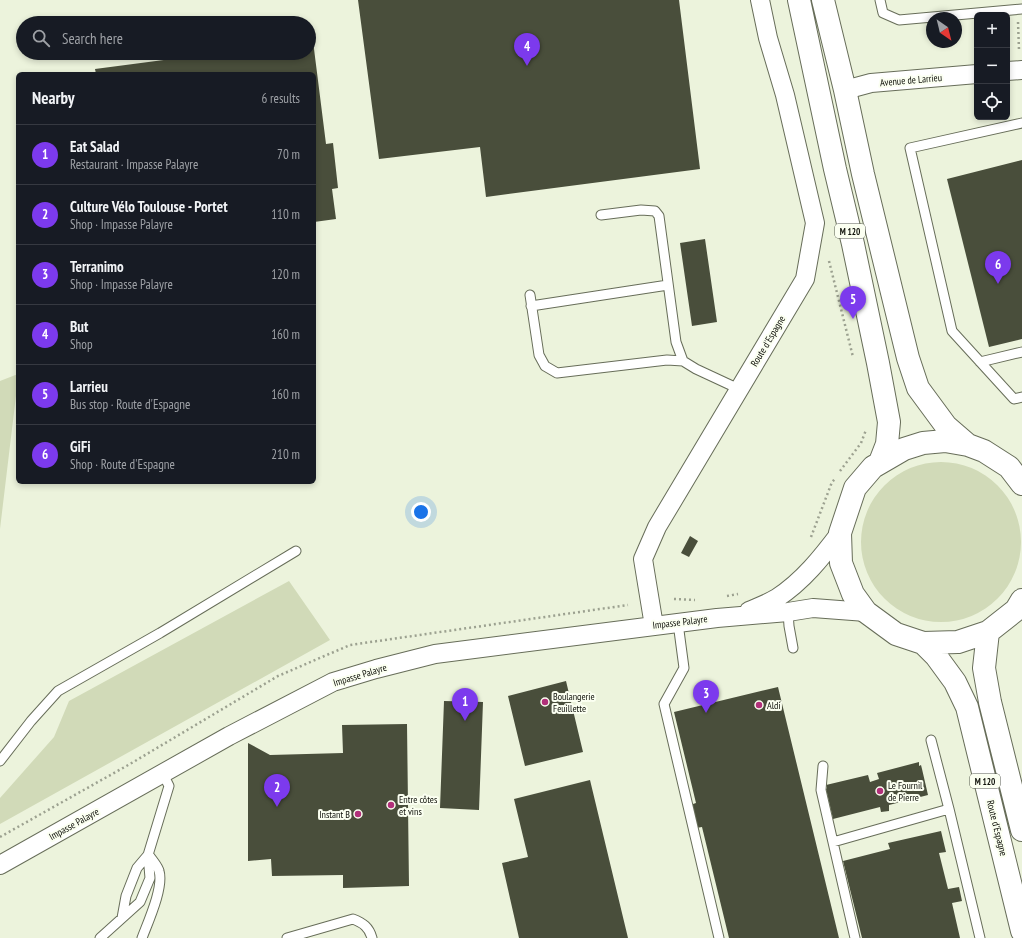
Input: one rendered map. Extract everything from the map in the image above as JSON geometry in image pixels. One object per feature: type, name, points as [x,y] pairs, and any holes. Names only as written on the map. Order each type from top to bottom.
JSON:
[{"type":"main road","name":"M 120","points":[[799,0],[835,169],[853,244],[889,422],[887,444],[880,462]]},
{"type":"main road","name":"M 120","points":[[823,0],[845,90],[863,174],[908,358],[918,388],[946,426],[968,445]]},
{"type":"main road","points":[[1022,484],[1009,467],[984,451],[968,445],[945,441],[923,443],[904,449],[873,467],[855,488],[840,533],[841,563],[853,594],[866,612],[896,634],[923,643],[958,642],[988,632],[1016,610],[1022,600]]},
{"type":"main road","name":"M 120","points":[[988,632],[984,668],[990,702],[1022,830]]},
{"type":"main road","name":"Route d'Espagne","points":[[923,643],[936,656],[955,682],[967,707],[1022,931]]},
{"type":"street","name":"Route d'Espagne","points":[[654,626],[643,559],[657,527],[805,279],[814,223],[785,95],[768,38],[760,0]]},
{"type":"street","points":[[1010,72],[1022,70]]},
{"type":"street","name":"Avenue de Larrieu","points":[[845,90],[871,83],[974,74]]},
{"type":"street","name":"Impasse Palayre","points":[[740,616],[777,598],[800,580],[823,556],[840,533]]},
{"type":"street","name":"Impasse Palayre","points":[[0,865],[229,736],[333,682],[376,669],[435,654],[678,623],[788,612],[813,608],[866,612]]},
{"type":"lane","points":[[880,0],[883,13],[899,20],[1022,9]]},
{"type":"lane","points":[[1022,123],[910,148],[952,331],[1014,399],[1022,397]]},
{"type":"lane","points":[[600,215],[641,210],[655,211],[659,216],[676,342],[683,361]]},
{"type":"lane","points":[[531,306],[668,285]]},
{"type":"lane","points":[[530,295],[539,355],[545,366],[557,373],[667,360],[683,361],[696,369],[739,389]]},
{"type":"lane","points":[[980,362],[1022,352]]},
{"type":"lane","points":[[0,761],[31,721],[58,691],[160,633],[296,550]]},
{"type":"lane","points":[[788,612],[793,648]]},
{"type":"lane","points":[[678,623],[684,668],[664,704],[718,938]]},
{"type":"lane","points":[[931,740],[980,938]]},
{"type":"lane","points":[[823,766],[821,790],[855,938]]},
{"type":"lane","points":[[100,938],[140,902],[150,878],[148,855],[169,786],[163,774]]},
{"type":"lane","points":[[833,842],[949,809]]},
{"type":"lane","points":[[122,918],[126,896],[137,868],[148,855]]},
{"type":"lane","points":[[142,938],[158,894],[160,883],[159,871],[148,855]]},
{"type":"lane","points":[[287,938],[353,919],[362,923],[371,933],[372,938]]},
{"type":"path","points":[[828,257],[854,360]]},
{"type":"path","points":[[839,472],[861,443],[866,430]]},
{"type":"path","points":[[811,538],[832,482],[836,477]]},
{"type":"path","points":[[720,598],[741,594]]},
{"type":"path","points":[[674,599],[701,600]]},
{"type":"green space","points":[[16,375],[16,396],[0,529],[0,381]]},
{"type":"green space","points":[[941,462],[971,468],[992,480],[1003,491],[1015,512],[1021,542],[1015,572],[1003,593],[992,604],[971,616],[941,622],[911,616],[890,604],[879,593],[867,572],[861,542],[867,512],[879,491],[890,480],[911,468]]},
{"type":"green space","points":[[289,581],[330,640],[0,824],[0,798],[54,737],[69,701]]},
{"type":"building","points":[[358,0],[679,0],[700,169],[486,197],[480,147],[379,159]]},
{"type":"building","points":[[164,60],[315,60],[326,144],[333,143],[338,188],[332,189],[336,219],[316,222],[316,72],[96,72],[95,69]]},
{"type":"building","points":[[1022,160],[1022,339],[989,347],[947,179]]},
{"type":"building","points":[[705,239],[717,322],[692,326],[680,243]]},
{"type":"building","points":[[690,536],[698,541],[689,557],[681,553]]},
{"type":"building","points":[[566,681],[583,752],[525,766],[508,696]]},
{"type":"building","points":[[778,687],[839,938],[729,938],[702,827],[696,828],[690,805],[696,803],[674,712]]},
{"type":"building","points":[[444,701],[483,702],[479,810],[440,808]]},
{"type":"building","points":[[407,724],[409,886],[343,888],[343,875],[272,876],[271,859],[248,861],[248,743],[270,755],[343,753],[342,725]]},
{"type":"building","points":[[919,762],[928,795],[889,805],[889,811],[881,812],[880,807],[833,819],[826,785],[868,775],[870,782],[879,779],[877,773]]},
{"type":"building","points":[[590,780],[628,938],[519,938],[502,863],[528,857],[514,799]]},
{"type":"building","points":[[941,831],[946,852],[939,853],[948,889],[959,887],[962,901],[952,903],[960,938],[862,938],[843,861],[890,849],[888,843]]},
{"type":"place","name":"But","points":[[527,66]]},
{"type":"place","name":"GiFi","points":[[998,284]]},
{"type":"place","name":"Larrieu","points":[[853,319]]},
{"type":"place","name":"Boulangerie Feuillette","points":[[545,702]]},
{"type":"place","name":"Aldi","points":[[759,705]]},
{"type":"place","name":"Terranimo","points":[[706,713]]},
{"type":"place","name":"Eat Salad","points":[[465,721]]},
{"type":"place","name":"Le Fournil de Pierre","points":[[880,791]]},
{"type":"place","name":"Entre côtes et vins","points":[[391,805]]},
{"type":"place","name":"Culture Vélo Toulouse - Portet","points":[[277,807]]},
{"type":"place","name":"Instant B","points":[[358,814]]}]
